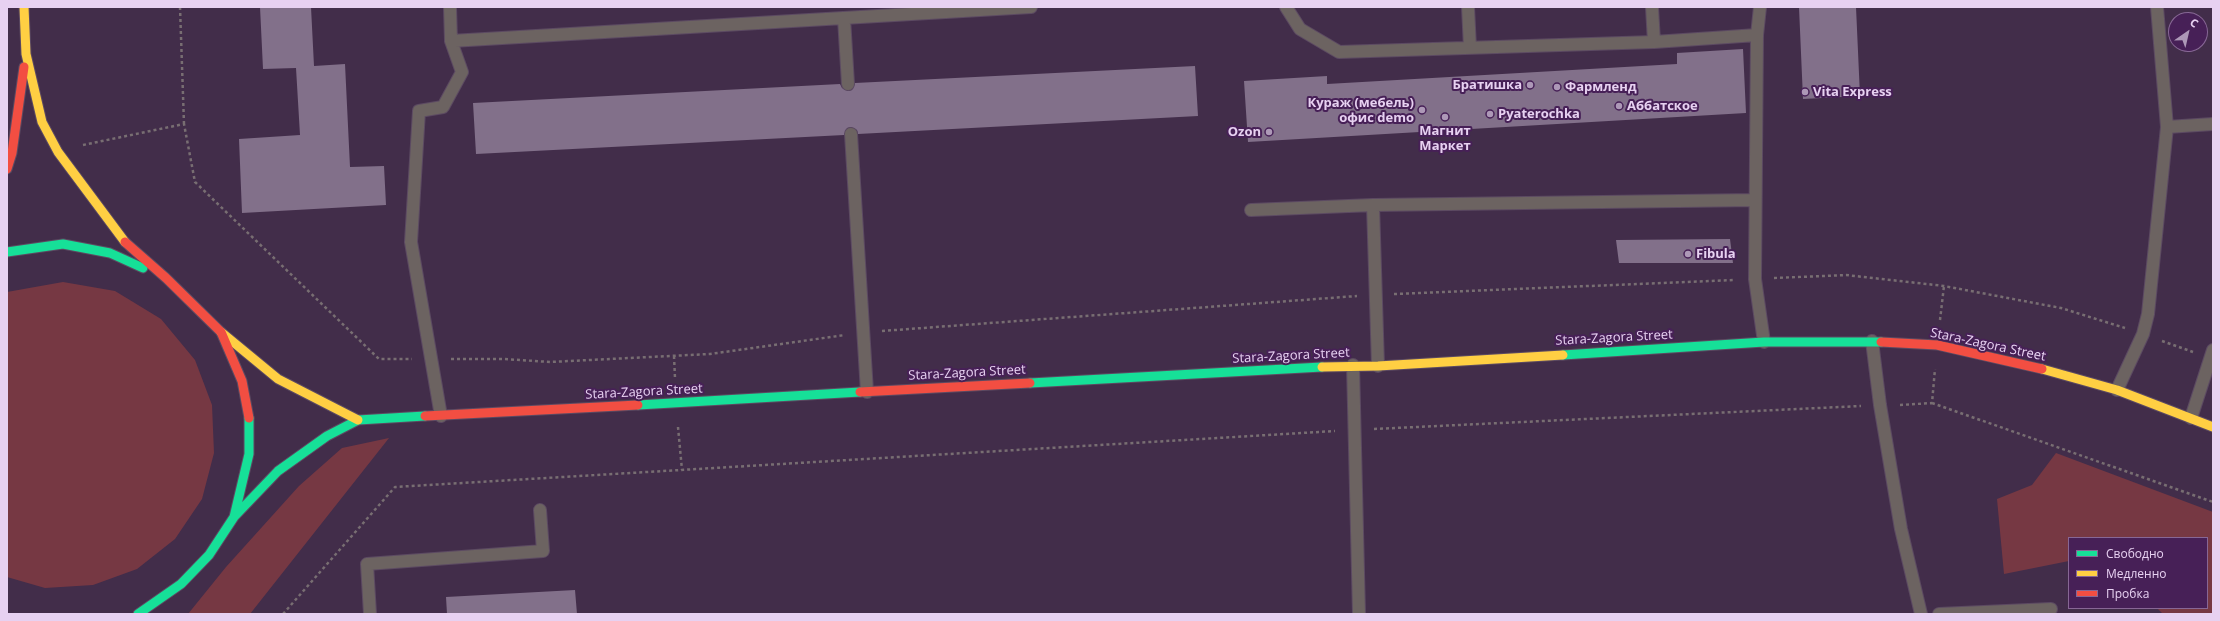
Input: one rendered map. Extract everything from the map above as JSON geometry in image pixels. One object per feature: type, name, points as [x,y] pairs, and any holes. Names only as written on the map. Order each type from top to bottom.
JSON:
[{"type":"main road","points":[[7,169],[12,153],[26,54],[24,7]]},
{"type":"main road","points":[[26,54],[42,122],[58,152],[123,241],[166,278],[221,332],[278,379],[358,420]]},
{"type":"main road","points":[[7,252],[62,244],[110,253],[166,278]]},
{"type":"main road","points":[[221,332],[242,381],[249,415],[249,454],[234,517]]},
{"type":"main road","name":"Stara-Zagora Street","points":[[358,420],[767,399],[1353,365],[1378,366],[1764,342],[1872,341],[1937,345],[2044,369],[2117,390],[2213,427]]},
{"type":"main road","points":[[138,614],[148,610],[181,584],[209,555],[234,517],[278,471],[328,436],[358,420]]},
{"type":"lane","points":[[441,416],[433,360],[411,242],[419,112],[442,106],[462,72],[451,41],[450,7]]},
{"type":"lane","points":[[451,41],[1031,7]]},
{"type":"lane","points":[[1286,7],[1300,29],[1340,52],[1654,42],[1757,36]]},
{"type":"lane","points":[[1468,7],[1470,48]]},
{"type":"lane","points":[[1652,7],[1654,42]]},
{"type":"lane","points":[[1760,7],[1757,36],[1755,279],[1764,342]]},
{"type":"lane","points":[[2117,390],[2143,334],[2148,314],[2167,127],[2157,7]]},
{"type":"lane","points":[[844,18],[848,84]]},
{"type":"lane","points":[[2167,127],[2213,124]]},
{"type":"lane","points":[[851,134],[867,392]]},
{"type":"lane","points":[[1251,210],[1373,205],[1755,200]]},
{"type":"lane","points":[[1373,205],[1374,295],[1378,366]]},
{"type":"lane","points":[[1872,341],[1880,405],[1901,529],[1921,614]]},
{"type":"lane","points":[[2191,418],[2212,355]]},
{"type":"lane","points":[[1353,365],[1359,614]]},
{"type":"lane","points":[[370,614],[367,564],[543,551],[540,510]]},
{"type":"lane","points":[[1939,614],[2051,609]]},
{"type":"path","points":[[180,7],[184,124],[195,182],[378,359],[504,359],[550,362],[710,354],[864,333],[1374,295],[1846,275],[1944,286],[2061,308],[2212,355]]},
{"type":"path","points":[[58,152],[102,140],[184,124]]},
{"type":"path","points":[[1932,403],[1944,286]]},
{"type":"path","points":[[283,614],[395,487],[1354,430],[1932,403],[2213,502]]},
{"type":"shaded area","points":[[63,282],[115,291],[161,319],[195,360],[212,405],[214,453],[202,499],[175,539],[137,569],[93,585],[45,588],[7,577],[7,292]]},
{"type":"shaded area","points":[[389,438],[250,614],[188,614],[226,567],[299,486],[342,448]]},
{"type":"shaded area","points":[[2056,453],[2213,512],[2213,614],[2163,614],[2158,609],[2208,609],[2208,537],[2068,537],[2068,561],[2004,574],[1997,499],[2032,485]]},
{"type":"building","points":[[260,7],[311,7],[314,66],[345,64],[350,167],[384,166],[386,205],[242,213],[239,139],[300,135],[296,68],[263,69]]},
{"type":"building","points":[[1799,7],[1856,7],[1860,96],[1803,99]]},
{"type":"building","points":[[1743,49],[1746,113],[1248,142],[1244,81],[1327,76],[1327,84],[1677,64],[1677,53]]},
{"type":"building","points":[[1195,66],[1198,116],[858,134],[857,130],[851,127],[847,128],[844,135],[476,154],[473,103],[840,84],[842,88],[848,91],[852,90],[855,83]]},
{"type":"building","points":[[1730,239],[1733,263],[1619,263],[1616,240]]},
{"type":"building","points":[[575,590],[577,614],[447,614],[446,597]]},
{"type":"traffic: fast","points":[[7,252],[63,244],[110,253],[143,268]]},
{"type":"traffic: fast","points":[[1563,355],[1764,342],[1881,342]]},
{"type":"traffic: fast","points":[[1030,383],[1322,367]]},
{"type":"traffic: fast","points":[[638,405],[860,392]]},
{"type":"traffic: fast","points":[[234,517],[278,471],[327,436],[358,420],[425,416]]},
{"type":"traffic: fast","points":[[138,614],[181,584],[209,555],[234,517],[249,454],[249,418]]},
{"type":"traffic: slow","points":[[24,7],[26,54],[42,122],[58,152],[125,242]]},
{"type":"traffic: slow","points":[[221,332],[278,379],[358,420]]},
{"type":"traffic: slow","points":[[1322,367],[1378,366],[1563,355]]},
{"type":"traffic: slow","points":[[2042,369],[2117,390],[2213,427]]},
{"type":"traffic: jam","points":[[7,169],[12,153],[24,67]]},
{"type":"traffic: jam","points":[[125,242],[166,278],[221,332],[242,381],[249,418]]},
{"type":"traffic: jam","points":[[1881,342],[1937,345],[2042,369]]},
{"type":"traffic: jam","points":[[860,392],[1030,383]]},
{"type":"traffic: jam","points":[[425,416],[638,405]]},
{"type":"place","name":"Братишка","points":[[1530,85]]},
{"type":"place","name":"Фармленд","points":[[1557,87]]},
{"type":"place","name":"Vita Express","points":[[1805,92]]},
{"type":"place","name":"Аббатское","points":[[1619,106]]},
{"type":"place","name":"Кураж (мебель) офис demo","points":[[1422,110]]},
{"type":"place","name":"Pyaterochka","points":[[1490,114]]},
{"type":"place","name":"Магнит Маркет","points":[[1445,117]]},
{"type":"place","name":"Ozon","points":[[1269,132]]},
{"type":"place","name":"Fibula","points":[[1688,254]]}]
